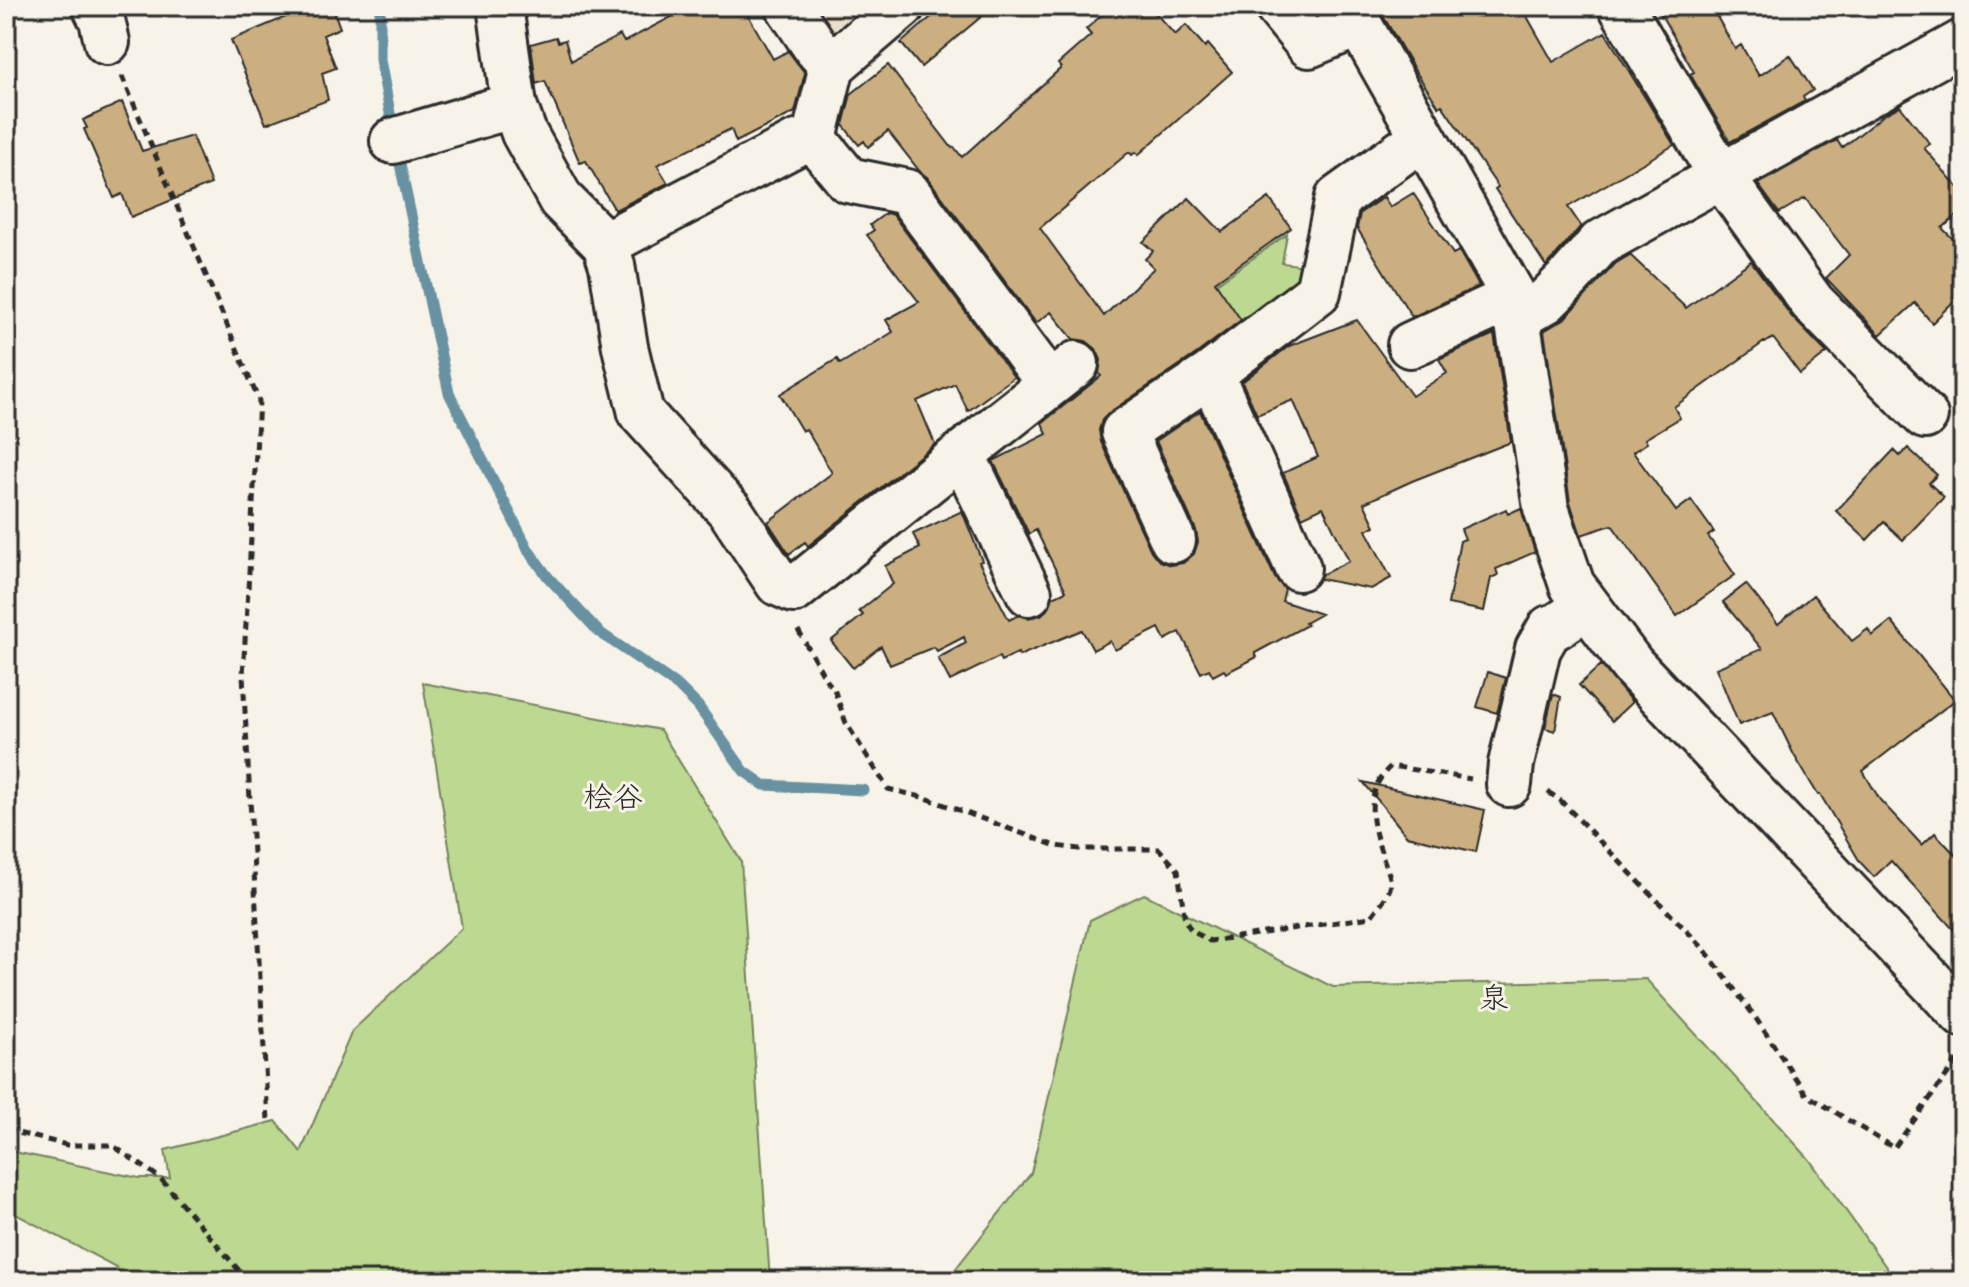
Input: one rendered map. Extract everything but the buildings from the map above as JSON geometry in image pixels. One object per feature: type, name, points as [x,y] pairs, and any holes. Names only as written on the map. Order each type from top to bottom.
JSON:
[{"type":"street","points":[[500,6],[514,105],[524,133],[561,200],[605,244],[612,265],[625,347],[641,413],[731,512],[778,583],[794,590],[1063,374],[947,225],[907,192],[848,180],[814,139]]},
{"type":"street","points":[[788,6],[832,66]]},
{"type":"street","points":[[814,139],[832,66],[902,6]]},
{"type":"street","points":[[1277,6],[1309,45],[1356,15],[1516,307],[1546,508],[1572,585],[1632,665],[1963,1015]]},
{"type":"street","points":[[1621,6],[1721,176],[1812,302],[1925,416]]},
{"type":"street","points":[[1410,345],[1516,307],[1546,301],[1600,243],[1963,42]]},
{"type":"street","points":[[393,141],[514,105]]},
{"type":"street","points":[[1156,525],[1124,432],[1211,374],[1318,292],[1313,249],[1338,198],[1423,137]]},
{"type":"street","points":[[605,244],[797,143],[814,139]]},
{"type":"street","points":[[1211,374],[1300,548]]},
{"type":"street","points":[[962,454],[1026,568]]},
{"type":"street","points":[[1509,784],[1538,649],[1550,628],[1587,606]]},
{"type":"path","points":[[101,24],[259,401],[243,675],[268,1121]]},
{"type":"path","points":[[787,588],[787,609],[834,689],[846,723],[888,789],[926,798],[1056,846],[1159,849],[1178,870],[1185,921],[1192,931],[1210,941],[1371,917],[1390,890],[1390,880],[1371,814],[1374,794],[1382,774],[1391,766],[1544,790],[1560,800],[1705,950],[1807,1095],[1894,1148],[1963,1053]]},
{"type":"path","points":[[6,1130],[67,1145],[112,1145],[160,1178],[248,1281]]},
{"type":"shaded area","points":[[798,6],[881,6],[838,44]]},
{"type":"green space","points":[[1287,234],[1282,263],[1298,265],[1308,278],[1247,329],[1215,285]]},
{"type":"green space","points":[[423,683],[660,730],[741,861],[770,1281],[124,1281],[116,1267],[6,1209],[6,1149],[139,1178],[170,1178],[165,1150],[276,1121],[301,1152],[352,1031],[462,928]]},
{"type":"green space","points":[[1144,894],[1333,987],[1646,979],[1809,1159],[1896,1281],[946,1281],[1031,1173],[1090,920]]},
{"type":"waterway","points":[[380,6],[380,60],[394,134]]},
{"type":"waterway","points":[[397,150],[449,393],[529,551],[548,577],[599,632],[678,686],[698,706],[744,771],[764,785],[863,790]]},
{"type":"district","name":"桧谷","points":[[613,797]]},
{"type":"district","name":"泉","points":[[1494,998]]}]
